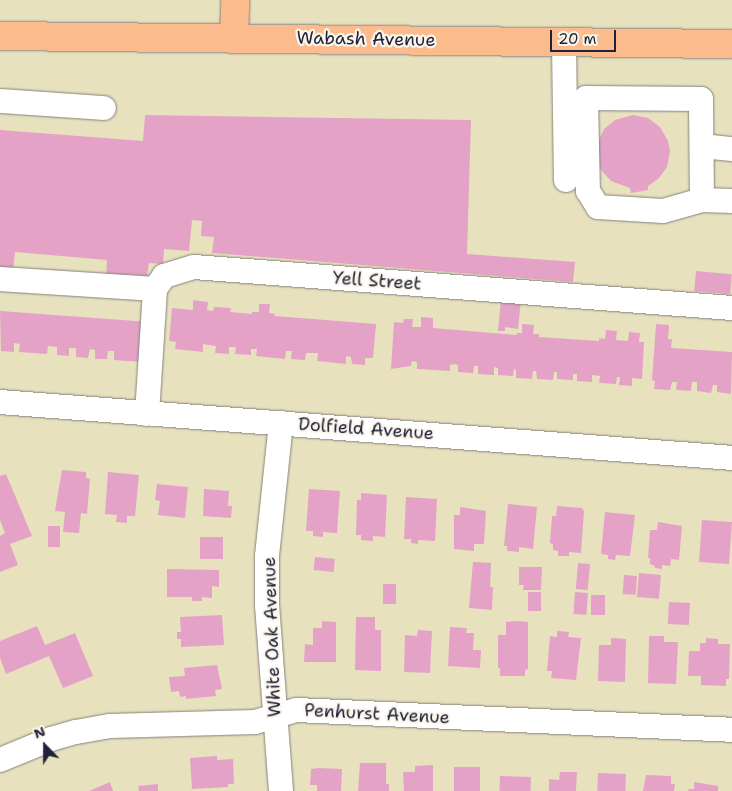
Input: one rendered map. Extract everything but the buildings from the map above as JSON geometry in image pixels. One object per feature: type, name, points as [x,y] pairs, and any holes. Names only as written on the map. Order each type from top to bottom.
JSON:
[{"type":"main road","points":[[234,38],[235,0]]},
{"type":"main road","name":"Wabash Avenue","points":[[0,36],[732,44]]},
{"type":"street","points":[[564,42],[566,180]]},
{"type":"street","points":[[702,200],[701,99],[586,98],[588,190],[598,207],[663,210],[702,200],[732,201]]},
{"type":"street","points":[[0,101],[104,108]]},
{"type":"street","points":[[702,146],[732,149]]},
{"type":"street","name":"Yell Street","points":[[155,289],[164,276],[194,267],[732,308]]},
{"type":"street","points":[[0,279],[155,289],[147,414]]},
{"type":"street","name":"Dolfield Avenue","points":[[0,402],[732,458]]},
{"type":"street","name":"White Oak Avenue","points":[[281,423],[267,556],[267,606],[281,791]]},
{"type":"street","name":"Penhurst Avenue","points":[[0,760],[51,739],[110,726],[254,722],[296,710],[732,730]]}]
